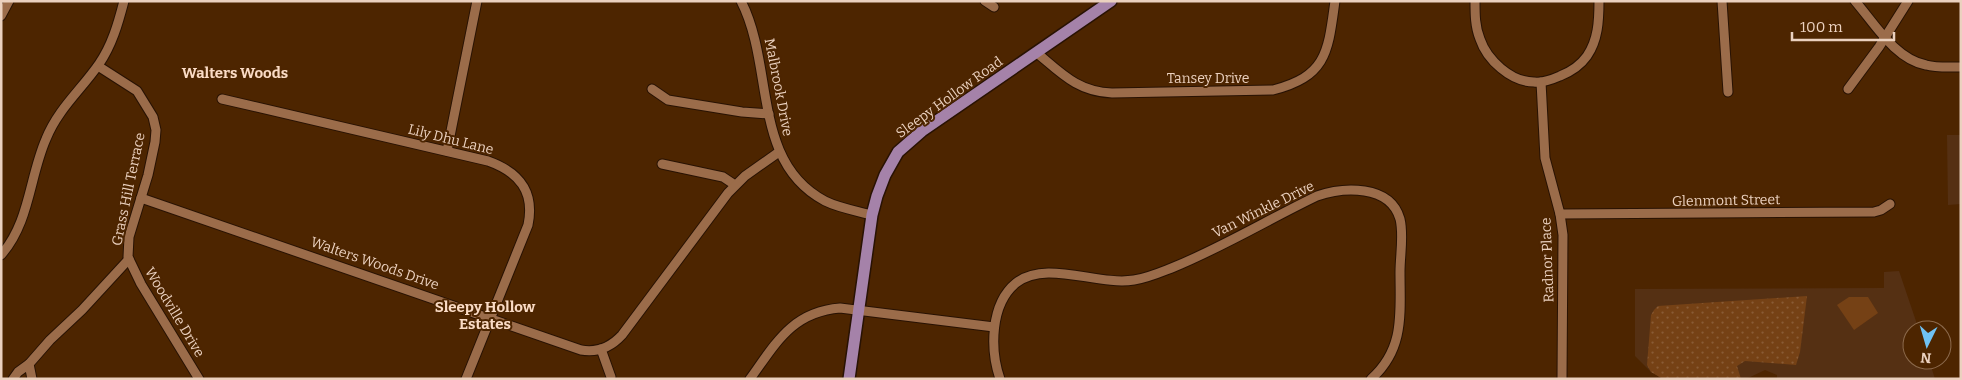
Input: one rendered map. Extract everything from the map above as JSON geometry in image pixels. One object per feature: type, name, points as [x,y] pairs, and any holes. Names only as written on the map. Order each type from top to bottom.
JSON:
[{"type":"main road","name":"Sleepy Hollow Road","points":[[849,379],[872,215],[884,175],[902,148],[922,131],[1111,1]]},
{"type":"street","points":[[1,16],[9,1]]},
{"type":"street","points":[[1,255],[18,232],[43,146],[53,124],[66,104],[98,66],[111,44],[124,1]]},
{"type":"street","points":[[447,151],[477,1]]},
{"type":"street","name":"Malbrook Drive","points":[[741,1],[755,37],[769,114],[779,152],[792,174],[816,196],[834,205],[872,215]]},
{"type":"street","points":[[985,1],[994,8]]},
{"type":"street","name":"Tansey Drive","points":[[1037,53],[1072,82],[1093,92],[1273,90],[1304,79],[1320,63],[1328,42],[1335,1]]},
{"type":"street","points":[[1475,1],[1480,40],[1490,57],[1497,65],[1527,82],[1541,82],[1568,73],[1586,57],[1596,36],[1598,1]]},
{"type":"street","points":[[1722,1],[1728,92]]},
{"type":"street","points":[[1855,1],[1885,37],[1897,49],[1917,63],[1930,66],[1961,66]]},
{"type":"street","points":[[1848,89],[1908,1]]},
{"type":"street","name":"Grass Hill Terrace","points":[[13,379],[82,310],[129,259],[129,237],[141,198],[155,142],[156,130],[153,117],[137,91],[98,66]]},
{"type":"street","name":"Radnor Place","points":[[1541,82],[1546,158],[1560,214],[1564,252],[1562,379]]},
{"type":"street","points":[[652,89],[668,100],[742,112],[769,114]]},
{"type":"street","name":"Lily Dhu Lane","points":[[222,100],[488,161],[513,173],[522,183],[528,196],[530,207],[528,225],[466,379]]},
{"type":"street","points":[[611,377],[601,349],[613,344],[622,335],[721,201],[735,185],[779,152]]},
{"type":"street","points":[[662,164],[723,177],[735,185]]},
{"type":"street","name":"Van Winkle Drive","points":[[1000,379],[996,361],[995,318],[1010,289],[1016,283],[1031,275],[1052,272],[1110,281],[1137,280],[1197,258],[1317,196],[1335,191],[1357,190],[1385,198],[1396,210],[1401,226],[1400,302],[1397,340],[1388,361],[1371,379]]},
{"type":"street","name":"Walters Woods Drive","points":[[141,198],[582,350],[601,349]]},
{"type":"street","name":"Glenmont Street","points":[[1560,214],[1874,212],[1890,204]]},
{"type":"street","name":"Woodville Drive","points":[[129,259],[141,284],[199,379]]},
{"type":"street","points":[[750,379],[785,332],[799,320],[823,310],[840,308],[994,327]]},
{"type":"street","points":[[29,364],[32,379]]},
{"type":"shaded area","points":[[1947,135],[1961,135],[1961,204],[1948,205]]},
{"type":"shaded area","points":[[1899,271],[1916,320],[1902,320],[1902,370],[1932,370],[1935,379],[1777,379],[1777,375],[1765,370],[1746,379],[1663,379],[1651,372],[1635,356],[1635,289],[1884,288],[1884,272]]},
{"type":"shaded area","points":[[1807,296],[1800,352],[1796,365],[1745,361],[1737,366],[1741,379],[1663,379],[1651,372],[1647,365],[1651,315],[1658,306]]},
{"type":"shaded area","points":[[1849,297],[1868,297],[1878,313],[1854,330],[1837,305]]},
{"type":"district","name":"Walters Woods","points":[[235,73]]},
{"type":"district","name":"Sleepy Hollow Estates","points":[[485,316]]}]
